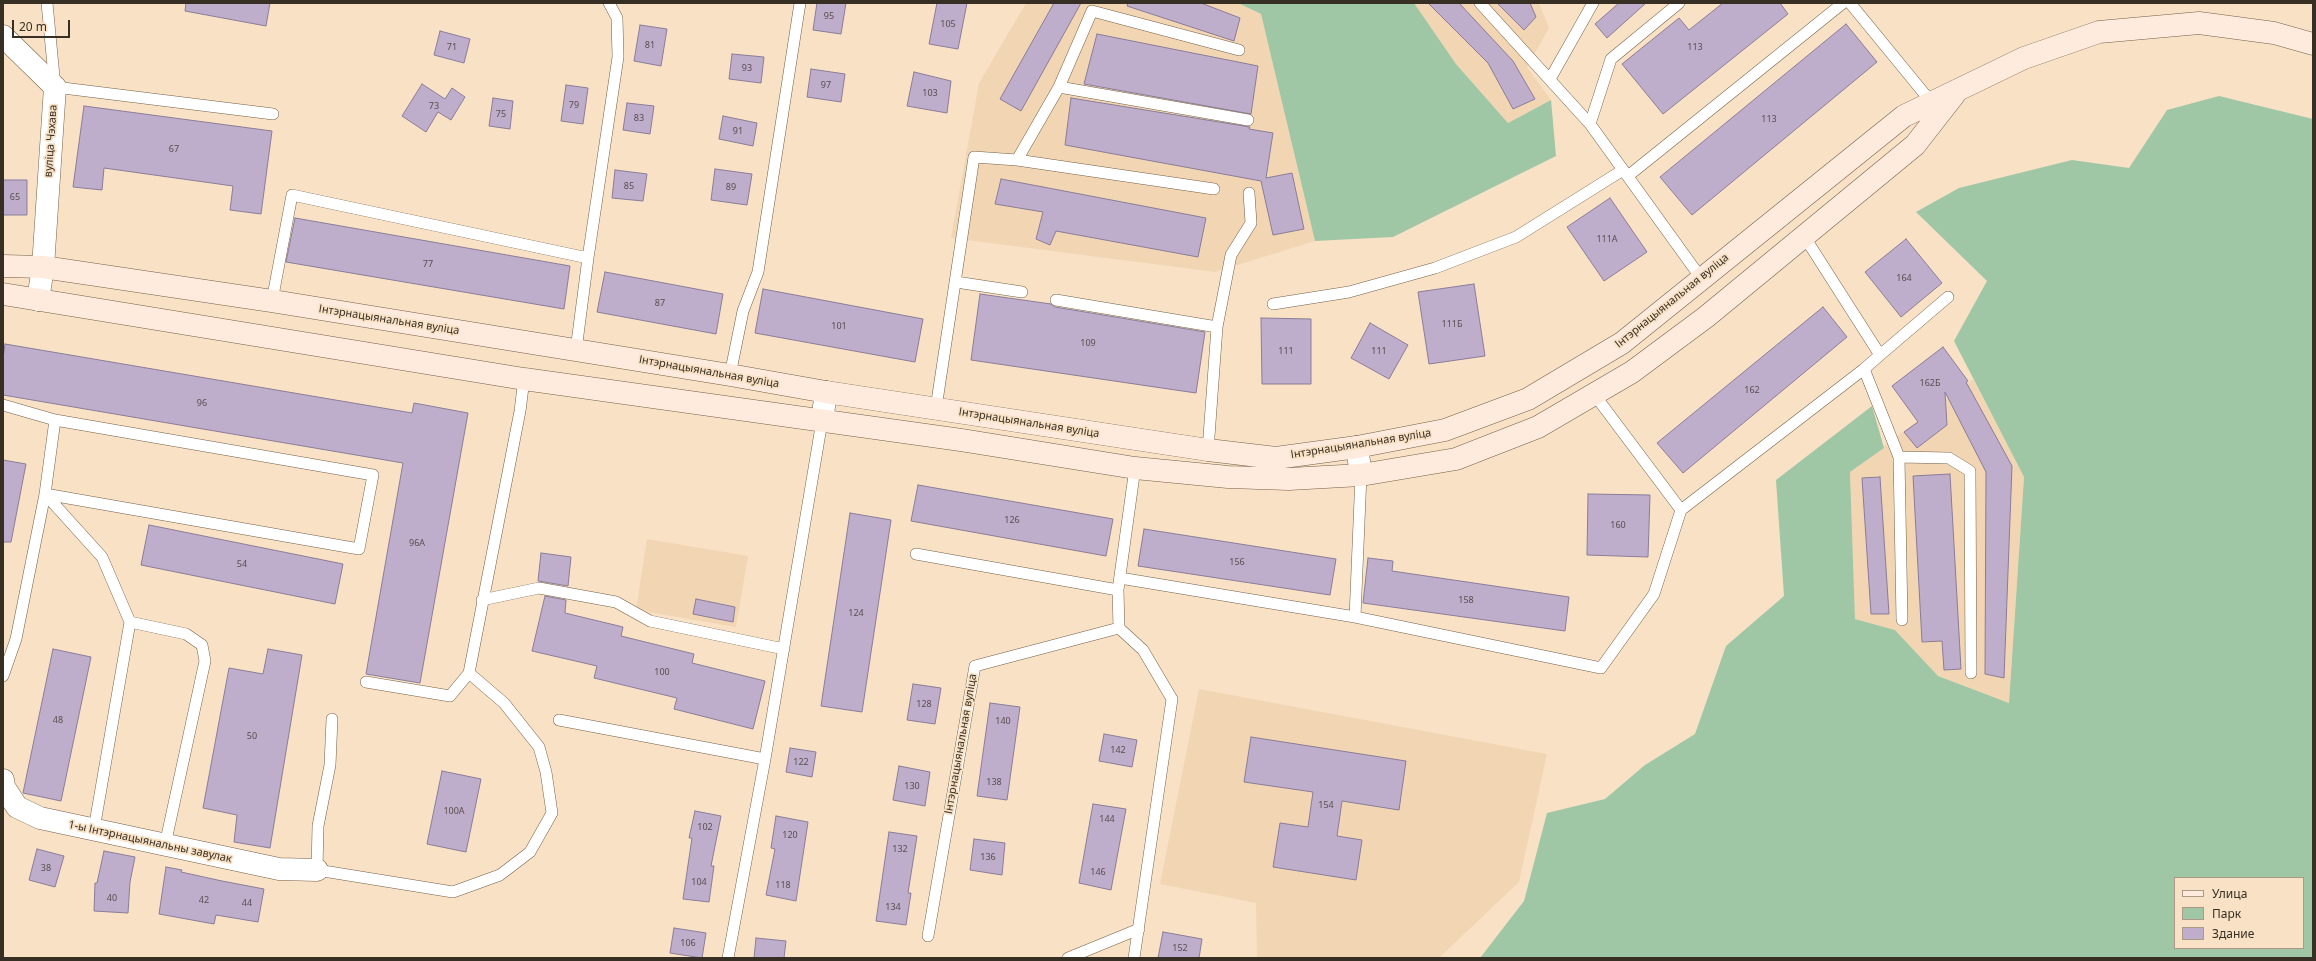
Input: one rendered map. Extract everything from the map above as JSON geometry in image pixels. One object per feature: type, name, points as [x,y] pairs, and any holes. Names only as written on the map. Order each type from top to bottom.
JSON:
[{"type":"main road","name":"Інтэрнацыянальная вуліца","points":[[3,266],[43,267],[272,301],[730,375],[826,392],[1208,450],[1276,458],[1357,447],[1446,430],[1528,398],[1622,343],[1904,116],[1932,104],[2024,58],[2099,32],[2198,23],[2274,33],[2313,44]]},
{"type":"main road","name":"Інтэрнацыянальная вуліца","points":[[3,295],[524,379],[961,440],[1135,468],[1236,478],[1289,479],[1361,475],[1456,459],[1538,427],[1632,372],[1706,317],[1915,144],[1956,92]]},
{"type":"street","points":[[3,36],[55,87]]},
{"type":"street","name":"вуліца Чэхава","points":[[38,300],[43,267],[55,87]]},
{"type":"street","points":[[822,421],[826,392]]},
{"type":"street","points":[[1357,447],[1361,475]]},
{"type":"street","name":"1-ы Інтэрнацыянальны завулак","points":[[3,780],[4,787],[17,807],[40,818],[279,869],[317,870]]},
{"type":"lane","points":[[47,3],[55,87],[273,114]]},
{"type":"lane","points":[[576,350],[618,57],[617,18],[609,3]]},
{"type":"lane","points":[[730,375],[743,311],[758,272],[800,3]]},
{"type":"lane","points":[[1480,3],[1590,124],[1701,278]]},
{"type":"lane","points":[[1550,79],[1594,3]]},
{"type":"lane","points":[[1590,124],[1611,59],[1679,3]]},
{"type":"lane","points":[[1273,304],[1349,292],[1435,268],[1516,237],[1626,173],[1843,3]]},
{"type":"lane","points":[[1850,3],[1932,104]]},
{"type":"lane","points":[[1017,160],[1059,88],[1092,11],[1239,50]]},
{"type":"lane","points":[[1059,88],[1248,120]]},
{"type":"lane","points":[[936,408],[974,157],[1017,160],[1214,189]]},
{"type":"lane","points":[[1208,450],[1217,327],[1231,255],[1251,223],[1249,193]]},
{"type":"lane","points":[[272,301],[292,195],[588,258]]},
{"type":"lane","points":[[1804,236],[1880,355]]},
{"type":"lane","points":[[956,282],[1022,292]]},
{"type":"lane","points":[[1120,578],[1355,617],[1601,668],[1654,594],[1681,510],[1864,370],[1948,297]]},
{"type":"lane","points":[[1056,300],[1217,327]]},
{"type":"lane","points":[[1864,370],[1899,457],[1902,620]]},
{"type":"lane","points":[[366,682],[450,696],[469,673],[520,411],[524,379]]},
{"type":"lane","points":[[1594,394],[1681,510]]},
{"type":"lane","points":[[3,405],[55,420],[373,475],[359,549],[45,494]]},
{"type":"lane","points":[[3,676],[16,639],[45,494],[55,420]]},
{"type":"lane","points":[[728,958],[765,758],[822,421]]},
{"type":"lane","points":[[1899,457],[1949,458],[1970,471],[1971,673]]},
{"type":"lane","points":[[1134,958],[1172,699],[1143,650],[1119,628],[1118,590],[1135,468]]},
{"type":"lane","points":[[1355,617],[1361,475]]},
{"type":"lane","points":[[45,494],[102,557],[130,622],[94,829]]},
{"type":"lane","points":[[916,554],[1118,590]]},
{"type":"lane","points":[[482,600],[539,588],[616,602],[650,621],[784,649]]},
{"type":"lane","points":[[130,622],[186,634],[202,645],[205,661],[164,845]]},
{"type":"lane","name":"Інтэрнацыянальная вуліца","points":[[928,936],[975,666],[1119,628]]},
{"type":"lane","points":[[332,719],[330,765],[318,826],[317,870],[454,892],[500,875],[530,852],[552,812],[546,772],[539,747],[504,703],[469,673]]},
{"type":"lane","points":[[559,720],[765,758]]},
{"type":"lane","points":[[1068,958],[1139,929]]},
{"type":"shaded area","points":[[1026,3],[1238,3],[1261,14],[1315,241],[1215,272],[951,238],[979,83]]},
{"type":"shaded area","points":[[1414,3],[1539,3],[1549,28],[1527,67],[1551,100],[1508,123],[1456,64]]},
{"type":"shaded area","points":[[1973,379],[2024,477],[2009,703],[1938,676],[1895,630],[1855,619],[1850,472]]},
{"type":"shaded area","points":[[647,539],[748,556],[736,627],[636,610]]},
{"type":"shaded area","points":[[1199,689],[1547,754],[1519,882],[1439,958],[1257,958],[1256,903],[1160,884]]},
{"type":"green space","points":[[1238,3],[1414,3],[1456,64],[1508,123],[1551,100],[1556,156],[1393,237],[1315,241],[1261,14]]},
{"type":"green space","points":[[2219,96],[2313,119],[2313,958],[1480,958],[1524,901],[1547,813],[1605,799],[1645,765],[1695,734],[1726,646],[1784,596],[1776,480],[1872,406],[1884,448],[1850,472],[1855,619],[1895,630],[1938,676],[2009,703],[2024,477],[1954,341],[1987,281],[1916,212],[1959,188],[2072,160],[2129,168],[2167,110]]},
{"type":"building","points":[[186,3],[270,3],[266,26],[185,11]]},
{"type":"building","points":[[817,3],[846,3],[841,34],[813,30]]},
{"type":"building","points":[[937,3],[967,3],[958,49],[929,44]]},
{"type":"building","points":[[1054,3],[1081,3],[1021,111],[1000,99]]},
{"type":"building","points":[[1128,3],[1201,3],[1240,18],[1234,41],[1127,6]]},
{"type":"building","points":[[1428,3],[1459,3],[1513,61],[1535,99],[1513,109],[1488,63]]},
{"type":"building","points":[[1497,3],[1530,3],[1536,17],[1524,30]]},
{"type":"building","points":[[1619,3],[1646,3],[1607,38],[1595,24]]},
{"type":"building","points":[[1723,3],[1780,3],[1788,14],[1663,114],[1622,64],[1679,18],[1689,30]]},
{"type":"building","points":[[1846,24],[1877,62],[1692,215],[1660,177]]},
{"type":"building","points":[[640,25],[667,29],[661,66],[634,61]]},
{"type":"building","points":[[440,31],[470,39],[464,63],[434,55]]},
{"type":"building","points":[[1097,34],[1258,66],[1251,114],[1084,84]]},
{"type":"building","points":[[732,54],[764,57],[761,83],[729,79]]},
{"type":"building","points":[[811,69],[845,74],[841,102],[807,97]]},
{"type":"building","points":[[914,72],[951,81],[947,113],[907,106]]},
{"type":"building","points":[[422,84],[445,99],[452,88],[465,97],[451,120],[438,112],[426,132],[402,116]]},
{"type":"building","points":[[566,85],[588,88],[583,124],[561,121]]},
{"type":"building","points":[[493,98],[513,101],[510,129],[489,126]]},
{"type":"building","points":[[1071,98],[1250,127],[1249,129],[1273,133],[1266,178],[1292,173],[1304,229],[1273,235],[1261,181],[1065,145]]},
{"type":"building","points":[[627,103],[654,106],[650,134],[623,130]]},
{"type":"building","points":[[84,106],[272,131],[261,214],[230,210],[233,186],[104,168],[102,190],[73,187]]},
{"type":"building","points":[[723,116],[757,123],[753,146],[719,139]]},
{"type":"building","points":[[715,169],[752,174],[747,205],[711,200]]},
{"type":"building","points":[[615,170],[647,174],[643,201],[612,198]]},
{"type":"building","points":[[1001,179],[1206,218],[1198,257],[1056,231],[1050,245],[1036,239],[1043,212],[995,204]]},
{"type":"building","points":[[3,180],[27,180],[27,215],[3,215]]},
{"type":"building","points":[[1610,198],[1647,252],[1604,281],[1567,227]]},
{"type":"building","points":[[295,218],[570,266],[564,309],[286,262]]},
{"type":"building","points":[[1906,239],[1942,283],[1901,317],[1865,272]]},
{"type":"building","points":[[605,272],[723,294],[716,334],[597,312]]},
{"type":"building","points":[[1474,284],[1485,356],[1429,364],[1418,292]]},
{"type":"building","points":[[763,289],[923,319],[915,362],[755,333]]},
{"type":"building","points":[[980,294],[1051,304],[1055,307],[1205,332],[1196,393],[971,360]]},
{"type":"building","points":[[1823,307],[1847,337],[1683,473],[1657,443]]},
{"type":"building","points":[[1261,318],[1311,319],[1311,384],[1262,384]]},
{"type":"building","points":[[1370,323],[1408,345],[1389,379],[1351,358]]},
{"type":"building","points":[[5,344],[412,413],[414,403],[468,413],[420,683],[366,674],[403,463],[3,395],[3,358]]},
{"type":"building","points":[[1943,347],[1968,381],[1966,382],[2012,466],[2004,678],[1985,674],[1986,472],[1945,392],[1947,425],[1917,448],[1904,432],[1918,422],[1892,386]]},
{"type":"building","points":[[3,460],[26,464],[11,542],[3,542]]},
{"type":"building","points":[[1950,474],[1961,669],[1944,670],[1942,641],[1922,642],[1913,476]]},
{"type":"building","points":[[1880,477],[1889,614],[1871,614],[1862,478]]},
{"type":"building","points":[[918,485],[1113,519],[1106,556],[911,521]]},
{"type":"building","points":[[1588,494],[1650,495],[1648,557],[1587,555]]},
{"type":"building","points":[[850,513],[891,520],[862,712],[821,706]]},
{"type":"building","points":[[149,525],[343,564],[335,604],[141,565]]},
{"type":"building","points":[[1144,529],[1336,559],[1330,595],[1138,566]]},
{"type":"building","points":[[541,553],[571,557],[568,586],[538,581]]},
{"type":"building","points":[[1368,558],[1393,561],[1392,571],[1569,597],[1565,631],[1363,603]]},
{"type":"building","points":[[545,596],[566,600],[565,613],[623,627],[621,636],[694,654],[692,663],[765,681],[753,729],[674,709],[677,698],[594,678],[597,666],[532,651]]},
{"type":"building","points":[[696,599],[735,607],[733,622],[693,614]]},
{"type":"building","points":[[53,649],[91,657],[61,801],[23,793]]},
{"type":"building","points":[[268,649],[302,655],[270,848],[234,842],[237,815],[203,808],[229,668],[263,674]]},
{"type":"building","points":[[913,684],[941,688],[935,724],[907,720]]},
{"type":"building","points":[[990,703],[1020,707],[1007,800],[977,796]]},
{"type":"building","points":[[1104,734],[1137,740],[1132,767],[1099,761]]},
{"type":"building","points":[[1251,737],[1406,761],[1399,810],[1342,801],[1337,836],[1362,840],[1356,880],[1273,867],[1280,823],[1308,827],[1313,792],[1244,782]]},
{"type":"building","points":[[790,748],[816,752],[812,777],[786,772]]},
{"type":"building","points":[[899,766],[930,772],[925,806],[893,800]]},
{"type":"building","points":[[442,771],[481,779],[466,852],[427,844]]},
{"type":"building","points":[[1093,804],[1126,809],[1111,890],[1079,883]]},
{"type":"building","points":[[695,811],[721,816],[711,866],[714,866],[709,902],[683,899],[692,838],[689,838]]},
{"type":"building","points":[[776,816],[808,822],[796,901],[766,895],[775,849],[771,848]]},
{"type":"building","points":[[889,832],[917,836],[908,893],[911,893],[906,925],[876,921]]},
{"type":"building","points":[[974,839],[1005,843],[1002,875],[970,870]]},
{"type":"building","points":[[37,849],[64,856],[55,887],[29,880]]},
{"type":"building","points":[[104,851],[135,857],[130,882],[128,913],[94,911],[95,883],[97,883]]},
{"type":"building","points":[[166,867],[182,870],[181,872],[264,889],[258,922],[216,915],[214,924],[159,914]]},
{"type":"building","points":[[674,928],[706,933],[702,958],[670,953]]},
{"type":"building","points":[[1163,932],[1202,939],[1199,958],[1158,958]]},
{"type":"building","points":[[756,938],[786,941],[784,958],[754,958]]}]
